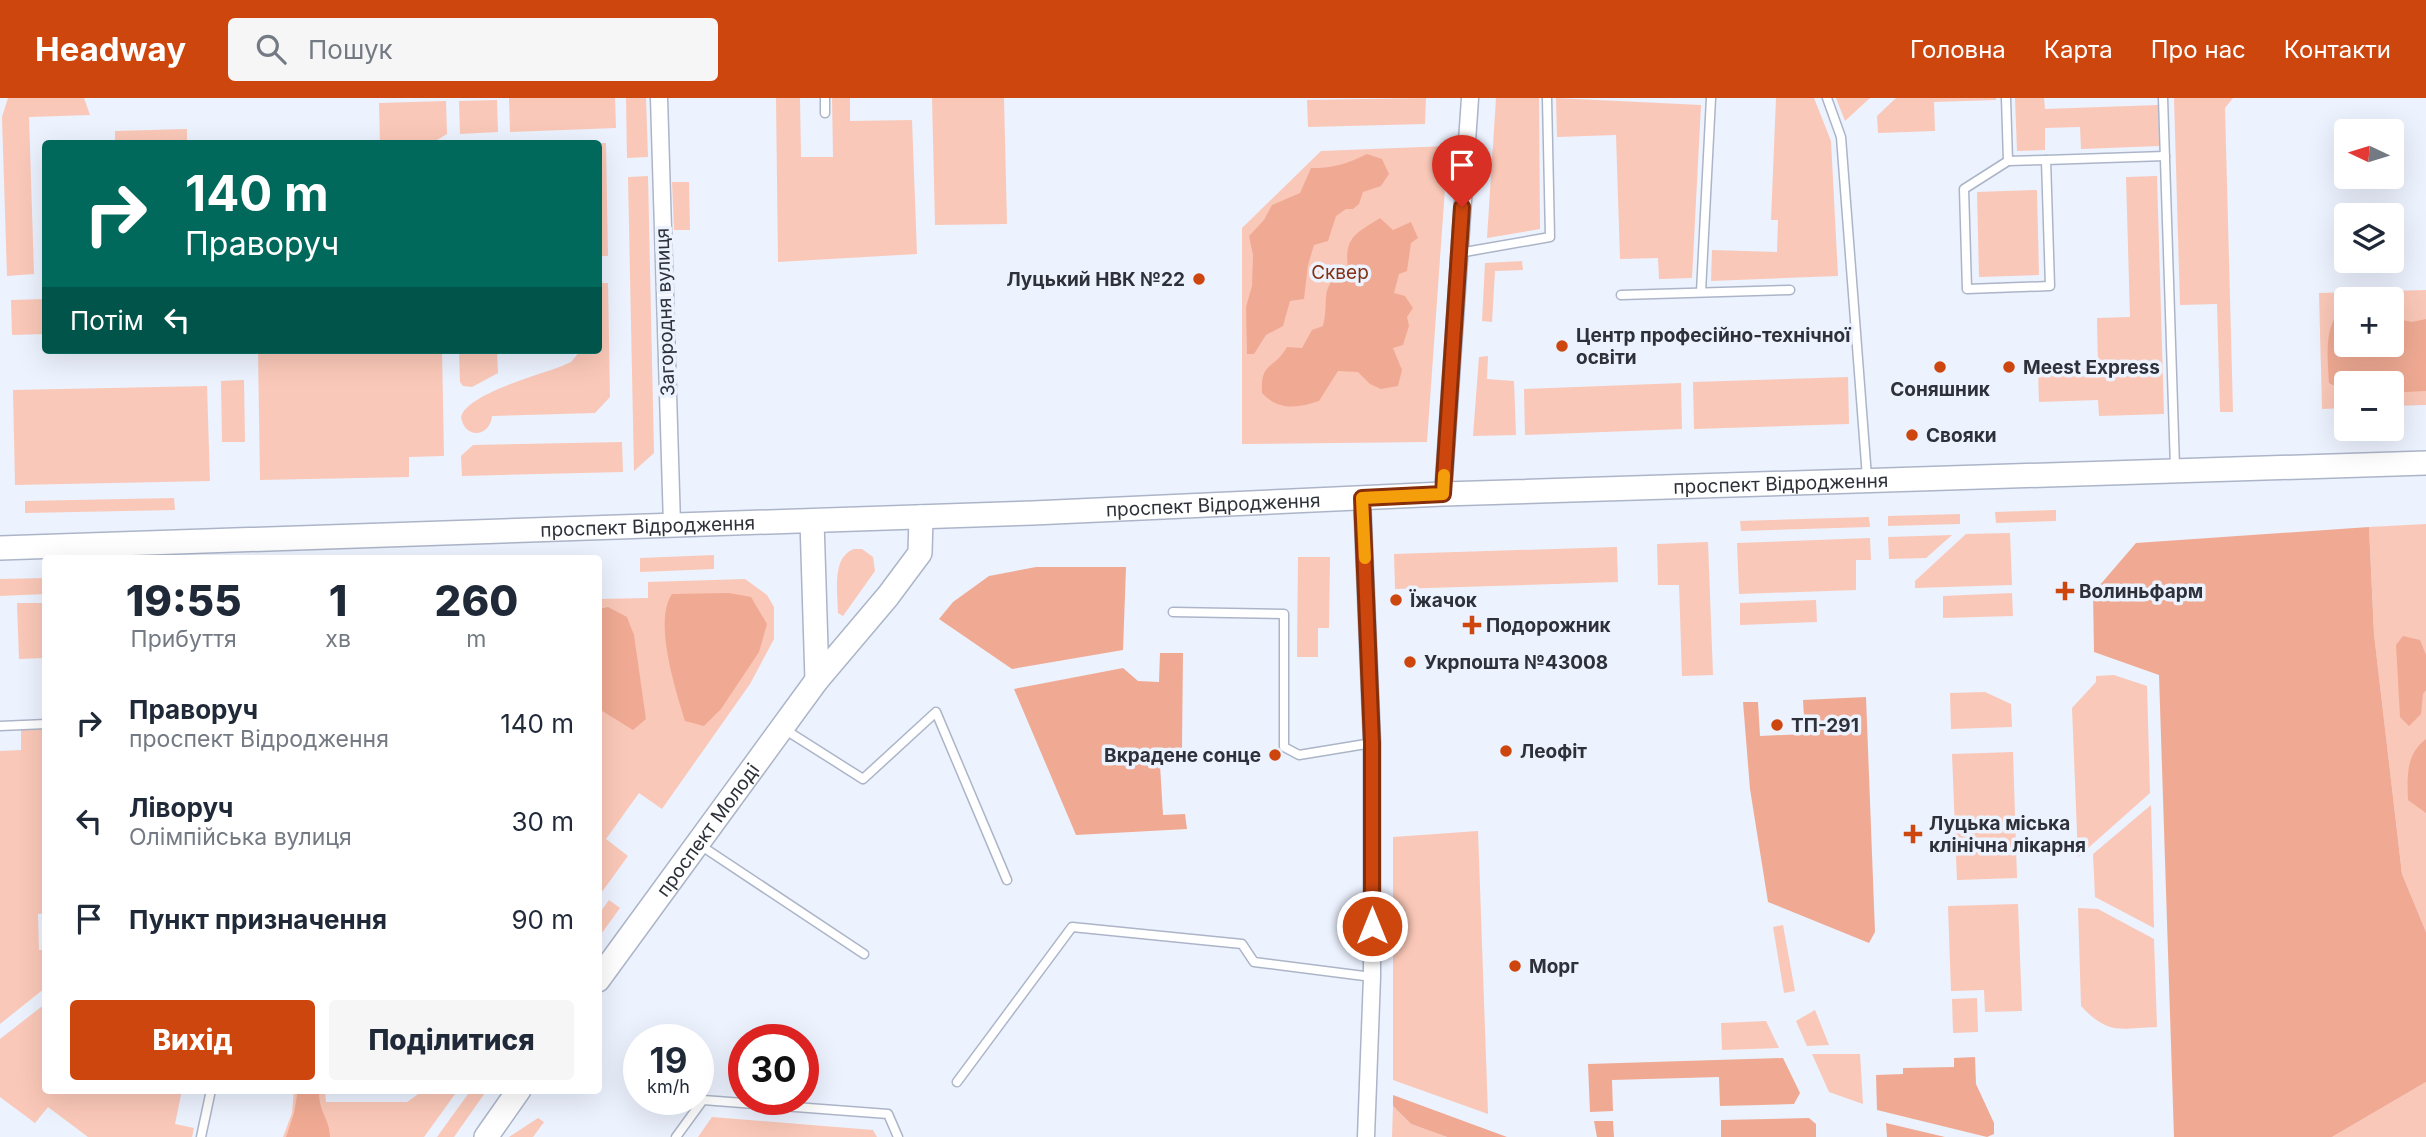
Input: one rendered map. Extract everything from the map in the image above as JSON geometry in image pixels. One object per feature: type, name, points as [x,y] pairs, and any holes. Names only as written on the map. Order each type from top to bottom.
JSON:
[{"type":"main road","name":"проспект Відродження","points":[[0,548],[137,547],[1443,494],[2426,463]]},
{"type":"main road","name":"проспект Молоді","points":[[602,975],[817,680],[888,596],[920,553],[921,517]]},
{"type":"main road","points":[[812,521],[817,680]]},
{"type":"main road","points":[[486,1137],[516,1094]]},
{"type":"street","name":"Загородня вулиця","points":[[659,98],[672,526]]},
{"type":"street","points":[[1443,494],[1470,98]]},
{"type":"street","points":[[1362,498],[1372,743],[1372,977],[1366,1137]]},
{"type":"lane","points":[[825,98],[825,113]]},
{"type":"lane","points":[[1459,253],[1550,237],[1547,98]]},
{"type":"lane","points":[[1701,292],[1711,98]]},
{"type":"lane","points":[[1827,98],[1841,137],[1867,480]]},
{"type":"lane","points":[[2006,98],[2008,161]]},
{"type":"lane","points":[[2163,98],[2175,470]]},
{"type":"lane","points":[[2046,160],[2050,286],[1967,289],[1964,189],[2008,161],[2165,156]]},
{"type":"lane","points":[[1621,295],[1790,290]]},
{"type":"lane","points":[[1173,612],[1284,614],[1284,747],[1299,755],[1372,743]]},
{"type":"lane","points":[[782,727],[863,779],[936,712],[1007,880]]},
{"type":"lane","points":[[0,726],[42,724]]},
{"type":"lane","points":[[698,843],[864,954]]},
{"type":"lane","points":[[957,1082],[1072,927],[1242,944],[1254,962],[1372,977]]},
{"type":"lane","points":[[201,1137],[210,1094]]},
{"type":"lane","points":[[714,1099],[888,1114],[898,1137]]},
{"type":"lane","points":[[676,1137],[690,1115]]},
{"type":"green space","points":[[8,98],[84,98],[90,115],[29,117],[34,274],[7,276],[2,117]]},
{"type":"green space","points":[[509,98],[615,98],[616,128],[510,132]]},
{"type":"green space","points":[[626,98],[646,98],[648,157],[627,158]]},
{"type":"green space","points":[[776,98],[800,98],[801,157],[833,157],[832,98],[850,98],[850,121],[912,120],[917,254],[778,262]]},
{"type":"green space","points":[[932,98],[1004,98],[1007,224],[935,225]]},
{"type":"green space","points":[[1426,98],[1425,124],[1308,127],[1307,100]]},
{"type":"green space","points":[[1496,98],[1539,98],[1540,229],[1487,238]]},
{"type":"green space","points":[[1556,98],[1701,105],[1692,278],[1659,279],[1658,258],[1620,259],[1616,135],[1557,137]]},
{"type":"green space","points":[[1776,98],[1814,98],[1831,141],[1838,276],[1711,281],[1712,250],[1777,252],[1778,220],[1771,220]]},
{"type":"green space","points":[[1836,98],[1870,98],[1845,121]]},
{"type":"green space","points":[[1896,98],[1996,100],[1934,102],[1935,131],[1878,133],[1877,116]]},
{"type":"green space","points":[[2015,98],[2044,98],[2045,109],[2158,105],[2159,146],[2081,149],[2080,127],[2045,128],[2045,150],[2017,151]]},
{"type":"green space","points":[[2174,98],[2233,98],[2225,108],[2233,412],[2220,412],[2217,304],[2180,305]]},
{"type":"green space","points":[[497,100],[498,132],[460,134],[459,101]]},
{"type":"green space","points":[[446,101],[447,134],[437,140],[380,140],[379,103]]},
{"type":"green space","points":[[187,129],[187,140],[115,140],[115,131]]},
{"type":"green space","points":[[602,143],[606,143],[608,256],[602,256]]},
{"type":"green space","name":"Сквер","points":[[1448,146],[1427,442],[1242,444],[1242,228],[1321,151]]},
{"type":"green space","points":[[648,176],[654,453],[634,471],[628,177]]},
{"type":"green space","points":[[2157,176],[2164,414],[2099,416],[2098,400],[2039,402],[2038,368],[2098,366],[2097,318],[2130,317],[2126,177]]},
{"type":"green space","points":[[672,182],[689,182],[690,230],[674,230]]},
{"type":"green space","points":[[2037,190],[2039,275],[1979,277],[1977,192]]},
{"type":"green space","points":[[1522,261],[1523,270],[1495,271],[1492,322],[1482,321],[1485,263]]},
{"type":"green space","points":[[602,283],[608,283],[610,397],[595,413],[492,416],[487,428],[477,433],[467,430],[463,424],[461,417],[476,401],[505,386],[571,362],[578,354],[602,354]]},
{"type":"green space","points":[[2426,290],[2426,405],[2404,406],[2404,371],[2334,371],[2334,409],[2322,409],[2319,293],[2334,293],[2334,357],[2404,357],[2404,291]]},
{"type":"green space","points":[[42,299],[42,334],[12,335],[11,300]]},
{"type":"green space","points":[[258,354],[442,354],[444,456],[409,457],[409,477],[260,480]]},
{"type":"green space","points":[[459,354],[497,354],[498,373],[472,387],[463,386],[460,382]]},
{"type":"green space","points":[[1488,356],[1487,379],[1514,381],[1516,435],[1473,436],[1479,357]]},
{"type":"green space","points":[[1848,377],[1849,424],[1694,429],[1693,382]]},
{"type":"green space","points":[[244,380],[245,442],[222,442],[221,381]]},
{"type":"green space","points":[[1681,383],[1682,429],[1525,435],[1524,389]]},
{"type":"green space","points":[[207,386],[210,481],[15,485],[13,390]]},
{"type":"green space","points":[[622,442],[623,472],[462,476],[461,456],[473,445]]},
{"type":"green space","points":[[174,498],[175,510],[25,513],[25,501]]},
{"type":"green space","points":[[2056,510],[2056,521],[1996,523],[1995,512]]},
{"type":"green space","points":[[1960,514],[1960,524],[1888,526],[1888,516]]},
{"type":"green space","points":[[1869,517],[1870,527],[1741,531],[1740,521]]},
{"type":"green space","points":[[2426,524],[2426,932],[2402,874],[2374,634],[2369,527]]},
{"type":"green space","points":[[2010,533],[2012,585],[1915,588],[1915,581],[1966,534]]},
{"type":"green space","points":[[1952,535],[1926,558],[1889,559],[1888,537]]},
{"type":"green space","points":[[1870,538],[1871,560],[1856,560],[1856,590],[1739,594],[1737,543]]},
{"type":"green space","points":[[1708,542],[1713,675],[1682,676],[1679,585],[1658,585],[1657,544]]},
{"type":"green space","points":[[1617,547],[1618,582],[1395,589],[1394,554]]},
{"type":"green space","points":[[854,549],[862,549],[873,557],[875,571],[843,616],[838,613],[837,576],[842,560]]},
{"type":"green space","points":[[714,555],[714,569],[640,572],[640,558]]},
{"type":"green space","points":[[1298,557],[1330,557],[1329,628],[1318,628],[1318,657],[1297,657]]},
{"type":"green space","points":[[42,578],[42,594],[0,596],[0,579]]},
{"type":"green space","points":[[745,579],[767,595],[774,607],[774,639],[750,684],[662,809],[639,793],[606,839],[628,856],[602,892],[602,599],[648,598],[648,582]]},
{"type":"green space","points":[[2012,593],[2013,616],[1943,618],[1943,596]]},
{"type":"green space","points":[[1816,600],[1817,622],[1740,625],[1740,603]]},
{"type":"green space","points":[[17,603],[42,603],[42,658],[19,659]]},
{"type":"green space","points":[[2114,675],[2147,686],[2150,793],[2078,857],[2072,708],[2096,682],[2096,676]]},
{"type":"green space","points":[[1985,692],[2011,704],[2012,727],[1951,729],[1950,693]]},
{"type":"green space","points":[[21,729],[42,729],[42,914],[38,914],[39,950],[42,950],[42,990],[0,1024],[0,751],[21,750]]},
{"type":"green space","points":[[2013,752],[2017,878],[1957,880],[1952,754]]},
{"type":"green space","points":[[2151,805],[2154,928],[2095,897],[2093,854]]},
{"type":"green space","points":[[1478,831],[1488,1114],[1393,1080],[1393,837]]},
{"type":"green space","points":[[609,900],[620,908],[602,933],[602,910]]},
{"type":"green space","points":[[2018,904],[2022,1011],[1985,1012],[1984,990],[1951,991],[1948,906]]},
{"type":"green space","points":[[2078,908],[2098,909],[2154,939],[2157,1027],[2124,1029],[2108,1026],[2099,1022],[2081,1006]]},
{"type":"green space","points":[[1783,925],[1795,991],[1784,993],[1773,927]]},
{"type":"green space","points":[[1977,998],[1978,1032],[1953,1033],[1952,999]]},
{"type":"green space","points":[[42,1006],[42,1094],[181,1094],[175,1124],[194,1128],[192,1137],[88,1137],[48,1107],[35,1123],[0,1097],[0,1039]]},
{"type":"green space","points":[[1815,1010],[1829,1045],[1807,1046],[1796,1021]]},
{"type":"green space","points":[[1766,1021],[1779,1048],[1722,1050],[1721,1023]]},
{"type":"green space","points":[[1812,1054],[1860,1054],[1863,1104],[1829,1092]]},
{"type":"green space","points":[[2426,1082],[2426,1137],[2332,1137]]},
{"type":"green space","points":[[294,1094],[325,1094],[326,1102],[407,1102],[418,1094],[455,1094],[424,1137],[283,1137],[292,1113]]},
{"type":"green space","points":[[468,1094],[484,1094],[454,1137],[437,1137]]},
{"type":"green space","points":[[1393,1106],[1411,1124],[1447,1137],[1392,1137]]},
{"type":"green space","points":[[712,1117],[873,1130],[877,1137],[698,1137]]},
{"type":"green space","points":[[538,1118],[544,1122],[533,1137],[509,1137]]},
{"type":"shaded area","points":[[1367,154],[1382,159],[1389,174],[1381,186],[1363,192],[1359,204],[1353,209],[1346,209],[1336,216],[1328,241],[1314,245],[1308,265],[1304,299],[1290,301],[1283,326],[1266,335],[1254,354],[1247,354],[1246,307],[1252,286],[1253,255],[1249,236],[1264,220],[1272,205],[1300,193],[1311,168],[1340,165]]},
{"type":"shaded area","points":[[1380,218],[1393,230],[1411,222],[1418,238],[1411,243],[1407,271],[1399,274],[1394,293],[1405,296],[1413,308],[1407,317],[1409,326],[1403,345],[1393,348],[1402,370],[1398,386],[1381,389],[1370,384],[1358,372],[1338,371],[1319,401],[1289,406],[1268,399],[1262,393],[1266,370],[1287,347],[1302,348],[1312,330],[1323,326],[1328,287],[1338,275],[1348,269],[1350,243],[1358,233]]},
{"type":"shaded area","points":[[2426,319],[2426,391],[2404,392],[2404,371],[2334,371],[2334,386],[2329,383],[2329,334],[2334,320],[2334,357],[2404,357],[2404,320],[2412,322]]},
{"type":"shaded area","points":[[2369,527],[2374,634],[2402,874],[2426,932],[2426,1082],[2332,1137],[2174,1137],[2159,675],[2094,652],[2093,593],[2136,543]]},
{"type":"shaded area","points":[[1036,567],[1126,567],[1123,650],[1012,669],[939,619],[953,602],[989,576]]},
{"type":"shaded area","points":[[729,593],[751,597],[767,624],[759,652],[721,709],[704,726],[685,721],[665,638],[667,606],[672,594]]},
{"type":"shaded area","points":[[608,607],[627,617],[634,635],[646,719],[633,730],[602,711],[602,608]]},
{"type":"shaded area","points":[[2403,636],[2420,640],[2426,655],[2426,690],[2423,694],[2421,714],[2409,726],[2400,717],[2396,645]]},
{"type":"shaded area","points":[[1160,653],[1183,653],[1182,748],[1159,748],[1163,815],[1185,814],[1187,829],[1076,835],[1014,689],[1123,668],[1138,681],[1159,682]]},
{"type":"shaded area","points":[[1866,697],[1875,932],[1869,943],[1768,902],[1750,789],[1743,702],[1758,702],[1760,736],[1805,734],[1803,700]]},
{"type":"shaded area","points":[[2426,739],[2426,813],[2408,800],[2408,782],[2411,759]]},
{"type":"shaded area","points":[[1975,1057],[1976,1084],[1994,1123],[1994,1134],[1987,1137],[1877,1110],[1876,1075],[1903,1074],[1903,1068],[1954,1067],[1954,1058]]},
{"type":"shaded area","points":[[1783,1058],[1800,1093],[1794,1104],[1720,1106],[1719,1077],[1612,1080],[1613,1111],[1590,1112],[1588,1064]]},
{"type":"shaded area","points":[[297,1094],[319,1094],[330,1137],[286,1137]]},
{"type":"shaded area","points":[[1393,1095],[1507,1137],[1447,1137],[1411,1124],[1393,1106]]},
{"type":"shaded area","points":[[1809,1118],[1816,1124],[1816,1137],[1721,1137],[1721,1120]]},
{"type":"shaded area","points":[[1594,1121],[1613,1121],[1614,1137],[1597,1137]]},
{"type":"shaded area","points":[[1886,1123],[1945,1137],[1887,1137]]},
{"type":"slow traffic","points":[[1365,558],[1362,498],[1443,494],[1444,475]]},
{"type":"place","name":"Луцький НВК №22","points":[[1199,279]]},
{"type":"place","name":"Центр професійно-технічної освіти","points":[[1562,346]]},
{"type":"place","name":"Соняшник","points":[[1940,367]]},
{"type":"place","name":"Meest Express","points":[[2009,367]]},
{"type":"place","name":"Свояки","points":[[1912,435]]},
{"type":"place","name":"Волиньфарм","points":[[2065,591]]},
{"type":"place","name":"Їжачок","points":[[1396,600]]},
{"type":"place","name":"Подорожник","points":[[1472,625]]},
{"type":"place","name":"Укрпошта №43008","points":[[1410,662]]},
{"type":"place","name":"ТП-291","points":[[1777,725]]},
{"type":"place","name":"Леофіт","points":[[1506,751]]},
{"type":"place","name":"Вкрадене сонце","points":[[1275,755]]},
{"type":"place","name":"Луцька міська клінічна лікарня","points":[[1913,834]]},
{"type":"place","name":"Морг","points":[[1515,966]]},
{"type":"route","points":[[1372,926],[1372,743],[1362,498],[1443,494],[1462,207]]}]
